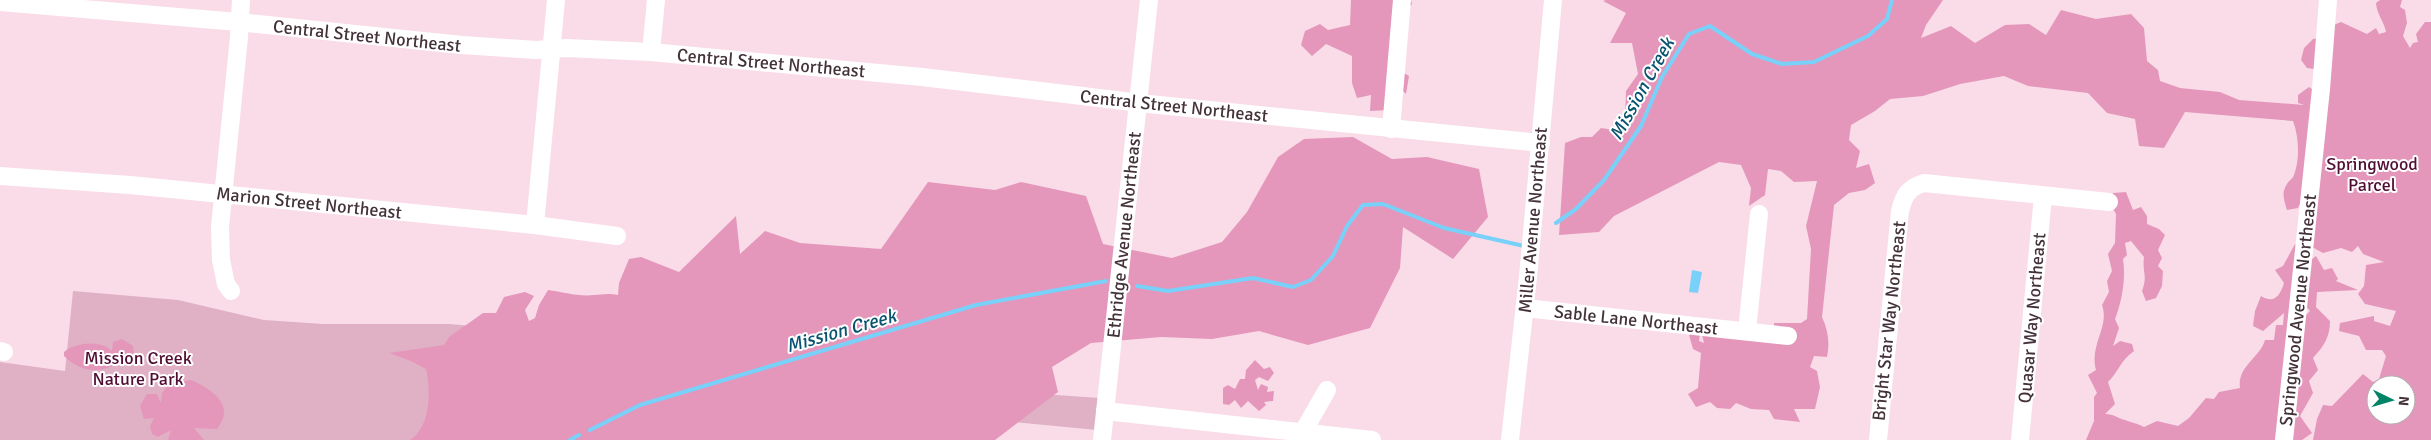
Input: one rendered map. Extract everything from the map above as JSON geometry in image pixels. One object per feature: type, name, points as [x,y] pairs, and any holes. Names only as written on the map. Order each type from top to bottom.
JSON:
[{"type":"street","points":[[231,291],[226,284],[221,260],[220,227],[239,38],[240,0]]},
{"type":"street","points":[[535,225],[556,0]]},
{"type":"street","points":[[651,52],[656,0]]},
{"type":"street","name":"Ethridge Avenue Northeast","points":[[1102,440],[1149,0]]},
{"type":"street","points":[[1391,129],[1402,0]]},
{"type":"street","name":"Miller Avenue Northeast","points":[[1510,440],[1525,308],[1553,0]]},
{"type":"street","name":"Springwood Avenue Northeast","points":[[2284,440],[2321,90],[2328,0]]},
{"type":"street","name":"Central Street Northeast","points":[[0,2],[238,22],[462,45],[651,52],[922,77],[1139,103],[1541,143]]},
{"type":"street","name":"Marion Street Northeast","points":[[0,176],[224,195],[535,225],[617,236]]},
{"type":"street","name":"Bright Star Way Northeast","points":[[1878,440],[1902,203],[1912,186],[1924,183],[2043,196]]},
{"type":"street","points":[[2043,196],[2109,202]]},
{"type":"street","name":"Quasar Way Northeast","points":[[2020,440],[2043,196]]},
{"type":"street","points":[[1747,331],[1759,214]]},
{"type":"street","name":"Sable Lane Northeast","points":[[1525,308],[1788,336]]},
{"type":"street","points":[[1303,432],[1327,390]]},
{"type":"street","points":[[1105,411],[1372,440]]},
{"type":"green space","points":[[1351,0],[1411,0],[1412,4],[1391,27],[1394,38],[1388,63],[1409,76],[1406,94],[1390,77],[1389,110],[1370,111],[1371,95],[1357,98],[1352,83],[1352,56],[1326,44],[1312,56],[1301,45],[1305,31],[1320,24],[1328,30],[1350,25]]},
{"type":"green space","name":"Springwood Parcel","points":[[1943,0],[1926,25],[1921,38],[1951,26],[1975,43],[2005,25],[2029,24],[2046,35],[2061,10],[2096,19],[2131,14],[2144,28],[2147,61],[2158,70],[2160,81],[2180,88],[2220,92],[2239,100],[2304,105],[2298,103],[2298,95],[2309,87],[2316,92],[2314,69],[2307,68],[2301,60],[2304,48],[2313,39],[2321,38],[2329,27],[2341,22],[2367,34],[2376,28],[2379,34],[2386,32],[2376,3],[2380,0],[2402,0],[2400,7],[2405,10],[2407,23],[2403,36],[2410,48],[2413,43],[2418,42],[2416,34],[2425,22],[2431,22],[2431,440],[2313,440],[2317,419],[2323,405],[2332,406],[2363,374],[2366,376],[2366,425],[2416,425],[2416,375],[2380,375],[2386,356],[2382,350],[2366,350],[2359,336],[2339,331],[2340,323],[2374,316],[2374,321],[2390,326],[2396,311],[2365,304],[2358,294],[2364,286],[2366,265],[2384,262],[2363,254],[2358,246],[2352,252],[2341,248],[2323,253],[2312,247],[2301,202],[2298,208],[2287,210],[2284,190],[2296,169],[2298,155],[2298,141],[2293,121],[2185,112],[2164,148],[2139,146],[2135,119],[2107,113],[2088,93],[2028,86],[2004,76],[1960,84],[1923,96],[1890,99],[1875,111],[1851,125],[1849,140],[1860,151],[1856,168],[1869,164],[1875,183],[1865,190],[1849,193],[1834,205],[1822,317],[1828,337],[1828,352],[1827,357],[1814,356],[1810,367],[1817,371],[1820,387],[1815,409],[1794,409],[1800,422],[1774,419],[1769,410],[1751,409],[1736,403],[1730,409],[1717,408],[1710,402],[1696,407],[1688,394],[1698,388],[1701,353],[1693,349],[1689,335],[1695,330],[1700,334],[1699,341],[1704,343],[1702,334],[1774,328],[1774,323],[1801,323],[1807,319],[1811,249],[1806,226],[1817,181],[1794,182],[1781,171],[1768,169],[1765,195],[1749,206],[1751,188],[1741,165],[1719,162],[1614,216],[1599,232],[1559,235],[1565,143],[1581,137],[1592,137],[1601,128],[1614,130],[1625,122],[1626,91],[1638,74],[1632,43],[1610,43],[1626,13],[1603,1]]},
{"type":"green space","points":[[1353,137],[1392,159],[1427,157],[1479,169],[1488,217],[1453,259],[1403,227],[1400,268],[1370,328],[1308,345],[1259,331],[1212,339],[1161,337],[1091,343],[1052,367],[1058,392],[995,440],[410,440],[417,434],[426,417],[429,387],[426,369],[389,353],[444,345],[449,337],[483,313],[496,313],[504,297],[525,292],[534,296],[525,310],[529,321],[535,318],[539,305],[548,290],[583,295],[618,295],[619,283],[629,259],[641,257],[679,272],[736,216],[740,254],[765,231],[800,243],[881,249],[928,182],[995,190],[1021,182],[1086,196],[1103,244],[1172,258],[1222,242],[1247,212],[1278,157],[1304,139]]},
{"type":"green space","points":[[2126,192],[2133,210],[2141,207],[2147,216],[2147,224],[2159,229],[2165,235],[2158,250],[2162,258],[2158,266],[2163,271],[2162,286],[2156,298],[2146,301],[2142,291],[2145,281],[2144,257],[2131,241],[2125,243],[2127,255],[2123,259],[2123,290],[2115,319],[2119,328],[2113,346],[2120,341],[2132,344],[2134,351],[2108,382],[2115,404],[2105,414],[2113,415],[2144,427],[2157,421],[2178,426],[2189,418],[2206,398],[2214,399],[2219,392],[2240,388],[2240,380],[2245,368],[2259,352],[2265,340],[2274,340],[2276,325],[2283,325],[2284,313],[2263,331],[2253,326],[2255,311],[2261,296],[2273,299],[2281,292],[2284,283],[2275,270],[2283,266],[2295,244],[2300,249],[2303,318],[2310,311],[2305,305],[2308,262],[2316,256],[2324,270],[2332,268],[2338,279],[2336,281],[2358,290],[2317,292],[2316,307],[2330,321],[2326,341],[2313,358],[2318,370],[2309,381],[2313,393],[2300,416],[2312,433],[2302,440],[2086,440],[2094,421],[2094,397],[2097,393],[2088,375],[2096,370],[2095,352],[2104,313],[2102,305],[2109,292],[2107,281],[2112,271],[2108,254],[2115,243],[2116,214],[2109,202],[2113,193]]},
{"type":"green space","name":"Mission Creek Nature Park","points":[[73,291],[178,300],[264,320],[323,324],[449,324],[628,339],[626,366],[1100,398],[1097,430],[950,416],[947,440],[0,440],[0,362],[65,371]]},
{"type":"green space","points":[[122,339],[133,346],[134,354],[128,363],[121,365],[115,359],[115,365],[108,368],[88,370],[76,365],[64,356],[64,352],[82,344],[102,345],[112,351],[113,342]]},
{"type":"green space","points":[[1255,360],[1264,369],[1270,367],[1274,373],[1268,381],[1259,377],[1255,380],[1258,390],[1261,384],[1268,387],[1267,392],[1274,391],[1273,401],[1264,402],[1266,405],[1259,411],[1248,401],[1241,408],[1235,400],[1229,405],[1223,404],[1223,388],[1228,385],[1235,389],[1240,379],[1245,379],[1246,370]]},
{"type":"green space","points":[[191,380],[213,393],[223,405],[222,420],[217,429],[194,428],[204,440],[168,440],[171,430],[158,437],[152,434],[150,426],[154,418],[144,419],[140,406],[147,394],[157,394],[161,403],[162,393],[169,384]]},
{"type":"water","points":[[1692,270],[1702,272],[1698,293],[1689,292]]},
{"type":"waterway","name":"Mission Creek","points":[[1556,223],[1576,209],[1604,180],[1641,126],[1662,77],[1689,34],[1710,26],[1752,54],[1782,64],[1814,62],[1868,36],[1887,19],[1892,0]]},
{"type":"waterway","name":"Mission Creek","points":[[1137,286],[1168,291],[1253,278],[1293,287],[1311,280],[1333,256],[1347,226],[1363,205],[1383,204],[1444,228],[1524,246]]},
{"type":"waterway","name":"Mission Creek","points":[[590,430],[640,405],[976,305],[1106,281]]},
{"type":"waterway","name":"Mission Creek","points":[[570,440],[579,435]]}]
